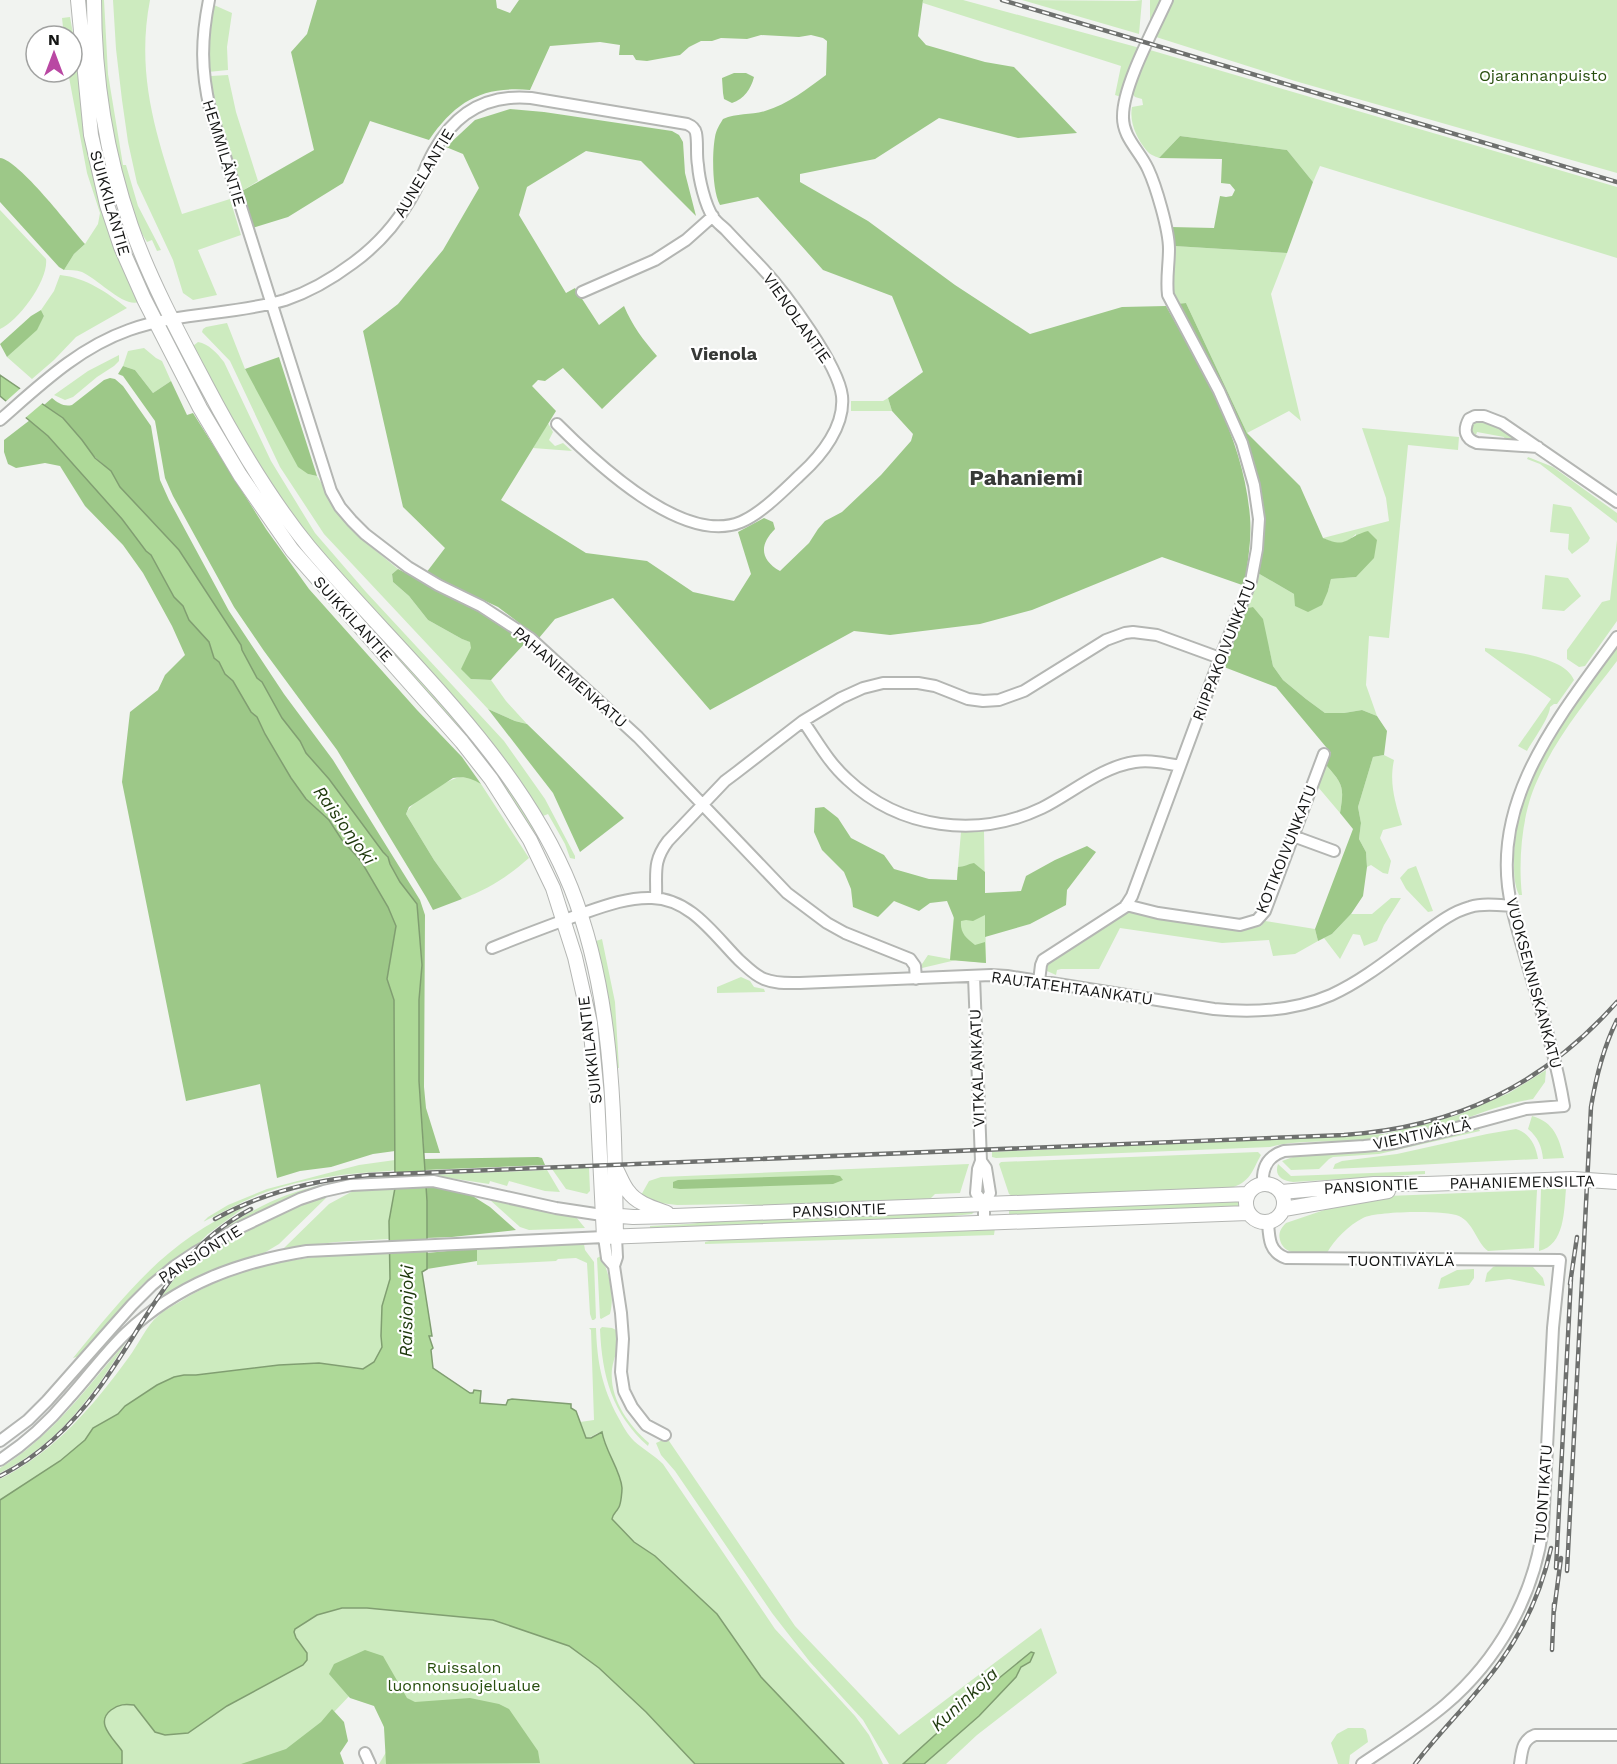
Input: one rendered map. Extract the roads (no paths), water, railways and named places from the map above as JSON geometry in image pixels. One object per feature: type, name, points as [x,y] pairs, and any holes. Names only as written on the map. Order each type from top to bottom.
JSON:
[{"type":"main road","name":"SUIKKILANTIE","points":[[78,0],[88,112],[97,167],[107,205],[121,247],[144,299],[217,438],[287,543],[462,742],[491,779],[540,859],[553,888],[575,957],[590,1023],[610,1237]]},
{"type":"main road","name":"SUIKKILANTIE","points":[[94,0],[101,94],[113,163],[122,198],[137,242],[173,319],[232,432],[276,503],[308,546],[452,707],[507,775],[550,846],[570,886],[594,964],[604,1011],[611,1073],[615,1166],[609,1215]]},
{"type":"main road","points":[[615,1166],[633,1197],[674,1216]]},
{"type":"main road","name":"PAHANIEMENSILTA","points":[[1426,1184],[1573,1179],[1617,1182]]},
{"type":"main road","points":[[1263,1183],[1274,1185],[1281,1192],[1284,1198],[1284,1209],[1278,1218],[1268,1222],[1258,1221],[1248,1213],[1246,1203],[1248,1194],[1254,1186],[1263,1183]]},
{"type":"main road","name":"PANSIONTIE","points":[[1281,1192],[1374,1184],[1426,1184]]},
{"type":"main road","name":"PANSIONTIE","points":[[1284,1209],[1426,1184]]},
{"type":"main road","name":"PANSIONTIE","points":[[609,1215],[674,1216],[1248,1194]]},
{"type":"main road","name":"PANSIONTIE","points":[[610,1237],[1248,1213]]},
{"type":"street","name":"HEMMILÄNTIE","points":[[209,0],[204,23],[202,56],[204,83],[270,303]]},
{"type":"street","name":"RIIPPAKOIVUNKATU","points":[[1126,905],[1132,896],[1251,581],[1257,549],[1258,519],[1254,485],[1242,443],[1219,391],[1168,295],[1169,248],[1165,220],[1147,167],[1128,138],[1123,125],[1126,97],[1167,0]]},
{"type":"street","name":"AUNELANTIE","points":[[0,420],[61,368],[94,345],[129,330],[156,323],[285,300],[315,287],[354,263],[380,239],[411,199],[434,152],[449,128],[464,114],[482,104],[505,98],[531,98],[677,121],[694,128]]},
{"type":"street","name":"VIENOLANTIE","points":[[557,424],[605,468],[657,506],[674,516],[705,525],[727,526],[741,523],[755,515],[812,464],[831,438],[839,419],[842,396],[838,384],[818,344],[787,299],[764,270],[713,216],[700,180],[694,128]]},
{"type":"street","points":[[582,292],[655,260],[686,240],[713,216]]},
{"type":"street","name":"PAHANIEMENKATU","points":[[270,303],[331,491],[344,512],[365,534],[408,567],[438,585],[482,606],[530,638],[638,737],[787,893],[820,918],[845,933],[910,959],[915,966],[916,979]]},
{"type":"street","points":[[1538,447],[1477,443],[1468,439],[1465,426],[1468,419],[1475,416],[1490,417],[1538,447],[1617,502]]},
{"type":"street","points":[[656,898],[656,866],[659,852],[725,781],[803,722],[852,692],[883,683],[906,682],[928,684],[968,699],[992,701],[1009,698],[1024,692],[1106,640],[1125,633],[1140,632],[1157,635],[1220,658]]},
{"type":"street","name":"VUOKSENNISKANKATU","points":[[1564,1106],[1556,1060],[1511,906],[1508,875],[1509,843],[1521,787],[1532,764],[1550,731],[1617,637]]},
{"type":"street","points":[[803,722],[837,768],[863,793],[896,812],[950,826],[981,825],[1020,817],[1047,805],[1105,772],[1126,764],[1150,761],[1180,766]]},
{"type":"street","name":"KOTIKOIVUNKATU","points":[[1126,905],[1158,913],[1231,925],[1252,922],[1261,917],[1324,754]]},
{"type":"street","points":[[1293,836],[1334,850]]},
{"type":"street","name":"RAUTATEHTAANKATU","points":[[492,948],[580,914],[623,901],[656,898],[667,900],[688,910],[745,966],[758,976],[770,981],[800,983],[1007,976],[1241,1012],[1309,1004],[1350,985],[1453,913],[1473,906],[1511,906]]},
{"type":"street","points":[[1039,981],[1043,960],[1126,905]]},
{"type":"street","name":"VITKALANKATU","points":[[974,976],[981,1161],[986,1168],[990,1193],[984,1204],[984,1223]]},
{"type":"street","name":"VIENTIVÄYLÄ","points":[[1263,1183],[1263,1172],[1268,1161],[1275,1154],[1284,1151],[1395,1143],[1526,1109],[1564,1106]]},
{"type":"street","name":"PANSIONTIE","points":[[0,1441],[28,1420],[47,1401],[152,1285],[181,1262],[241,1227],[300,1199],[341,1187],[433,1181],[546,1205],[609,1215]]},
{"type":"street","name":"TUONTIVÄYLÄ","points":[[1268,1222],[1269,1241],[1272,1247],[1276,1253],[1286,1258],[1560,1260]]},
{"type":"street","points":[[610,1237],[617,1257],[614,1266],[621,1313],[621,1372],[624,1391],[627,1400],[642,1421],[650,1428],[665,1435]]},
{"type":"street","name":"PANSIONTIE","points":[[0,1460],[16,1450],[45,1424],[125,1334],[165,1302],[186,1289],[243,1264],[307,1251],[610,1237]]},
{"type":"street","name":"TUONTIKATU","points":[[1362,1764],[1379,1759],[1455,1696],[1474,1676],[1502,1638],[1528,1588],[1538,1556],[1543,1527],[1552,1328],[1560,1260]]},
{"type":"street","points":[[1520,1764],[1524,1745],[1529,1738],[1535,1735],[1617,1735]]},
{"type":"street","points":[[365,1753],[370,1764]]},
{"type":"water","name":"Raisionjoki","points":[[0,375],[63,418],[95,458],[111,471],[120,487],[179,550],[241,645],[257,678],[262,682],[282,718],[300,741],[306,753],[329,779],[388,857],[400,882],[417,904],[422,965],[419,1000],[419,1081],[427,1201],[427,1269],[422,1272],[432,1336],[429,1336],[433,1348],[431,1350],[433,1368],[470,1393],[474,1390],[481,1391],[480,1403],[506,1405],[508,1400],[512,1399],[571,1404],[586,1438],[602,1432],[622,1488],[620,1505],[612,1519],[634,1542],[655,1556],[717,1614],[761,1677],[844,1764],[695,1764],[646,1712],[599,1668],[569,1646],[493,1620],[367,1608],[342,1608],[317,1615],[295,1629],[296,1638],[307,1653],[307,1660],[303,1665],[227,1706],[188,1733],[165,1735],[155,1732],[134,1705],[122,1705],[111,1710],[104,1720],[105,1726],[122,1751],[122,1764],[0,1764],[0,1500],[60,1461],[85,1440],[93,1428],[118,1414],[125,1406],[157,1385],[174,1377],[279,1365],[319,1363],[363,1369],[374,1362],[382,1347],[382,1306],[390,1279],[389,1221],[395,1188],[394,1000],[387,979],[396,926],[388,907],[361,861],[342,840],[329,820],[306,799],[291,778],[257,717],[251,712],[233,681],[214,658],[209,642],[189,620],[183,606],[174,597],[151,555],[48,436],[0,396]]},
{"type":"water","points":[[1031,1652],[1034,1653],[1030,1662],[1021,1667],[1016,1677],[979,1716],[924,1764],[903,1764],[966,1709],[971,1701]]},
{"type":"railway","points":[[1002,0],[1617,182]]},
{"type":"railway","points":[[215,1219],[252,1201],[289,1189],[328,1180],[369,1175],[1344,1135],[1385,1130],[1423,1123],[1460,1112],[1527,1079],[1588,1032],[1617,1002]]},
{"type":"railway","points":[[1567,1571],[1591,1107],[1601,1063],[1617,1020]]},
{"type":"railway","points":[[0,1476],[29,1459],[67,1426],[99,1388],[164,1289],[182,1266],[201,1245],[224,1226],[251,1209]]},
{"type":"railway","points":[[1570,1284],[1577,1237]]},
{"type":"railway","points":[[1556,1568],[1571,1278]]},
{"type":"railway","points":[[1415,1764],[1480,1688],[1510,1648],[1538,1593],[1551,1548]]},
{"type":"railway","points":[[1554,1611],[1561,1558]]},
{"type":"railway","points":[[1552,1650],[1554,1604]]},
{"type":"district","name":"Vienola","points":[[724,353]]},
{"type":"district","name":"Pahaniemi","points":[[1026,477]]},
{"type":"park label","name":"Ojarannanpuisto","points":[[1543,75]]},
{"type":"park label","name":"Ruissalon luonnonsuojelualue","points":[[464,1676]]},
{"type":"water label","name":"Kuninkoja","points":[[964,1699]]}]
